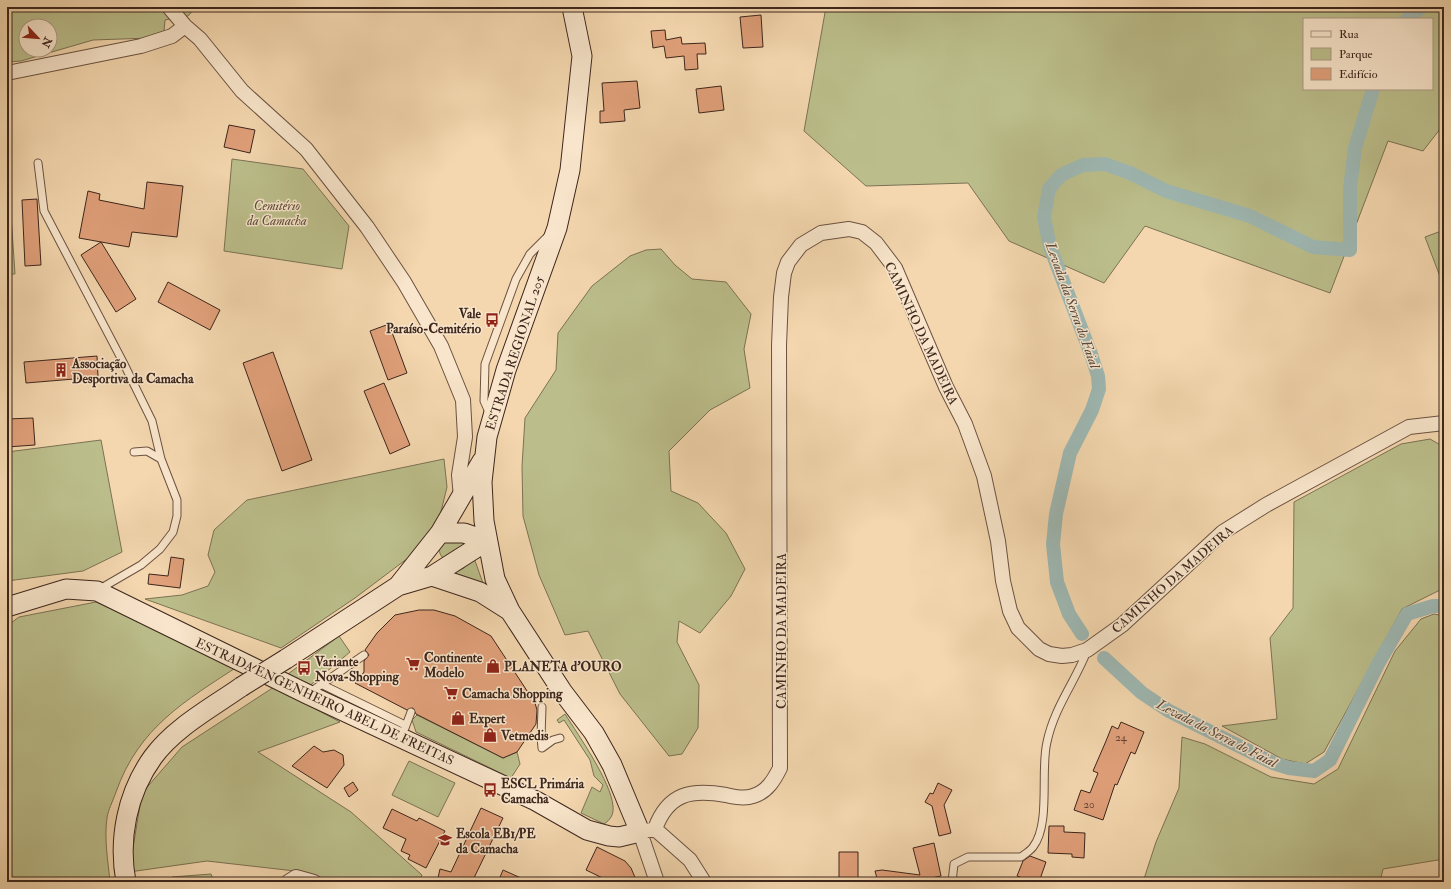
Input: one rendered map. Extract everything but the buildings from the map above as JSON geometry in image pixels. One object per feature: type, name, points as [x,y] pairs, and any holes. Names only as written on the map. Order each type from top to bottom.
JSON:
[{"type":"main road","name":"ESTRADA REGIONAL 205","points":[[572,7],[582,56],[570,170],[557,228],[506,370],[492,418],[484,458],[482,482],[487,541],[495,579],[510,611],[562,691],[594,733],[648,831]]},
{"type":"main road","points":[[398,586],[436,539],[484,458]]},
{"type":"main road","points":[[436,539],[464,533],[487,541]]},
{"type":"main road","points":[[432,576],[436,539]]},
{"type":"main road","points":[[126,882],[123,850],[125,826],[130,799],[153,756],[173,737],[199,716],[398,586],[432,576],[487,541]]},
{"type":"main road","points":[[432,576],[480,592],[510,611]]},
{"type":"main road","name":"ESTRADA ENGENHEIRO ABEL DE FREITAS","points":[[7,607],[66,589],[97,591],[314,689],[404,732],[588,830],[609,836],[619,837],[648,831]]},
{"type":"street","points":[[168,7],[185,26],[200,39],[242,91],[306,149],[367,227],[404,282],[441,346],[463,400],[465,437],[459,475],[461,498]]},
{"type":"street","points":[[7,73],[142,46],[172,36],[185,26]]},
{"type":"street","name":"CAMINHO DA MADEIRA","points":[[648,831],[664,811],[679,797],[685,794],[703,792],[736,797],[752,797],[765,790],[774,779],[780,768],[779,345],[781,297],[788,262],[801,245],[821,233],[849,229],[862,232],[876,243],[895,268],[946,387],[965,424],[986,482],[998,541],[1003,581],[1010,611],[1018,628],[1034,645],[1049,654],[1072,655],[1087,650],[1122,626],[1223,532],[1266,505],[1409,428],[1444,422]]},
{"type":"street","points":[[648,831],[657,882]]},
{"type":"street","points":[[648,831],[690,860],[704,882]]},
{"type":"street","points":[[288,882],[296,878],[314,882]]},
{"type":"lane","points":[[38,163],[44,211],[152,421],[161,459],[177,500],[177,516],[173,532],[160,549],[141,566],[97,591]]},
{"type":"lane","points":[[134,452],[147,451],[161,459]]},
{"type":"lane","points":[[952,882],[954,864],[968,857],[1021,857],[1033,846],[1042,824],[1046,743],[1057,709],[1087,650]]},
{"type":"lane","points":[[314,689],[364,655]]},
{"type":"lane","points":[[542,707],[542,748],[552,740],[560,738]]},
{"type":"lane","points":[[404,732],[411,712]]},
{"type":"green space","points":[[7,7],[196,7],[188,16],[165,20],[164,31],[150,38],[93,40],[58,50],[58,18],[18,18],[18,58],[31,58],[21,61],[7,62]]},
{"type":"green space","points":[[826,7],[1444,7],[1444,124],[1423,151],[1388,141],[1330,293],[1145,226],[1104,283],[1009,241],[968,183],[866,186],[804,131]]},
{"type":"green space","points":[[7,156],[15,274],[7,274]]},
{"type":"green space","name":"Cemitério da Camacha","points":[[232,159],[303,169],[349,226],[342,269],[224,251]]},
{"type":"green space","points":[[1444,230],[1444,287],[1425,237]]},
{"type":"green space","points":[[661,249],[675,265],[692,279],[726,282],[751,314],[744,349],[750,388],[710,410],[669,451],[671,491],[698,503],[726,533],[745,569],[731,596],[700,633],[679,621],[677,642],[699,685],[698,728],[682,754],[669,756],[620,694],[588,631],[565,635],[539,575],[523,516],[522,466],[525,418],[556,370],[558,333],[592,286],[630,256],[646,250]]},
{"type":"green space","points":[[1430,439],[1444,447],[1444,572],[1442,589],[1402,609],[1324,752],[1305,764],[1282,759],[1222,726],[1277,719],[1270,638],[1293,608],[1294,502],[1401,444]]},
{"type":"green space","points":[[101,440],[122,552],[83,571],[7,581],[7,452]]},
{"type":"green space","points":[[444,459],[447,487],[438,524],[420,549],[355,598],[281,648],[145,599],[182,595],[208,586],[215,572],[208,555],[214,530],[247,500]]},
{"type":"green space","points":[[449,540],[469,541],[463,549],[445,559],[440,554],[440,549],[442,545]]},
{"type":"green space","points":[[474,558],[484,586],[450,575],[464,568]]},
{"type":"green space","points":[[96,602],[240,665],[201,691],[166,718],[137,750],[126,769],[109,809],[106,826],[106,842],[110,882],[7,882],[7,626],[19,617]]},
{"type":"green space","points":[[1434,614],[1444,616],[1444,859],[1383,869],[1380,882],[1143,882],[1156,842],[1179,788],[1182,737],[1205,744],[1271,777],[1314,784],[1338,769],[1395,651],[1421,619]]},
{"type":"green space","points":[[339,636],[350,652],[307,688],[284,677]]},
{"type":"green space","points":[[274,687],[340,722],[258,752],[351,812],[422,875],[419,882],[339,882],[295,871],[207,861],[129,872],[142,793],[182,747]]},
{"type":"green space","points":[[565,714],[594,759],[611,796],[613,812],[610,819],[604,824],[581,813],[592,787],[600,792],[603,785],[594,776],[590,760],[564,720],[559,723],[557,720]]},
{"type":"green space","points":[[417,715],[503,758],[517,752],[520,764],[511,778],[416,732],[412,720]]},
{"type":"green space","points":[[409,761],[455,783],[438,817],[392,795]]},
{"type":"green space","points":[[211,874],[214,882],[173,882],[172,877]]},
{"type":"waterway","name":"Levada da Serra do Faial","points":[[1408,18],[1422,7]]},
{"type":"waterway","name":"Levada da Serra do Faial","points":[[1082,634],[1069,614],[1057,582],[1053,544],[1056,514],[1070,453],[1092,410],[1099,389],[1098,376],[1091,354],[1050,247],[1044,217],[1049,189],[1061,175],[1083,165],[1105,164],[1130,173],[1166,191],[1250,216],[1313,247],[1350,250],[1350,188],[1355,148],[1373,90]]},
{"type":"waterway","name":"Levada da Serra do Faial","points":[[1104,658],[1142,693],[1169,711],[1273,763],[1289,768],[1314,771],[1330,760],[1378,664],[1407,614],[1433,606],[1444,606]]},
{"type":"place","name":"Vale Paraíso-Cemitério","points":[[492,320]]},
{"type":"place","name":"Associação Desportiva da Camacha","points":[[61,370]]},
{"type":"place","name":"Continente Modelo","points":[[413,664]]},
{"type":"place","name":"PLANETA d'OURO","points":[[493,666]]},
{"type":"place","name":"Variante Nova-Shopping","points":[[304,668]]},
{"type":"place","name":"Camacha Shopping","points":[[451,693]]},
{"type":"place","name":"Expert","points":[[458,718]]},
{"type":"place","name":"Vetmedis","points":[[490,735]]},
{"type":"place","name":"ESCL Primária Camacha","points":[[490,790]]},
{"type":"place","name":"Escola EB1/PE da Camacha","points":[[445,840]]}]
